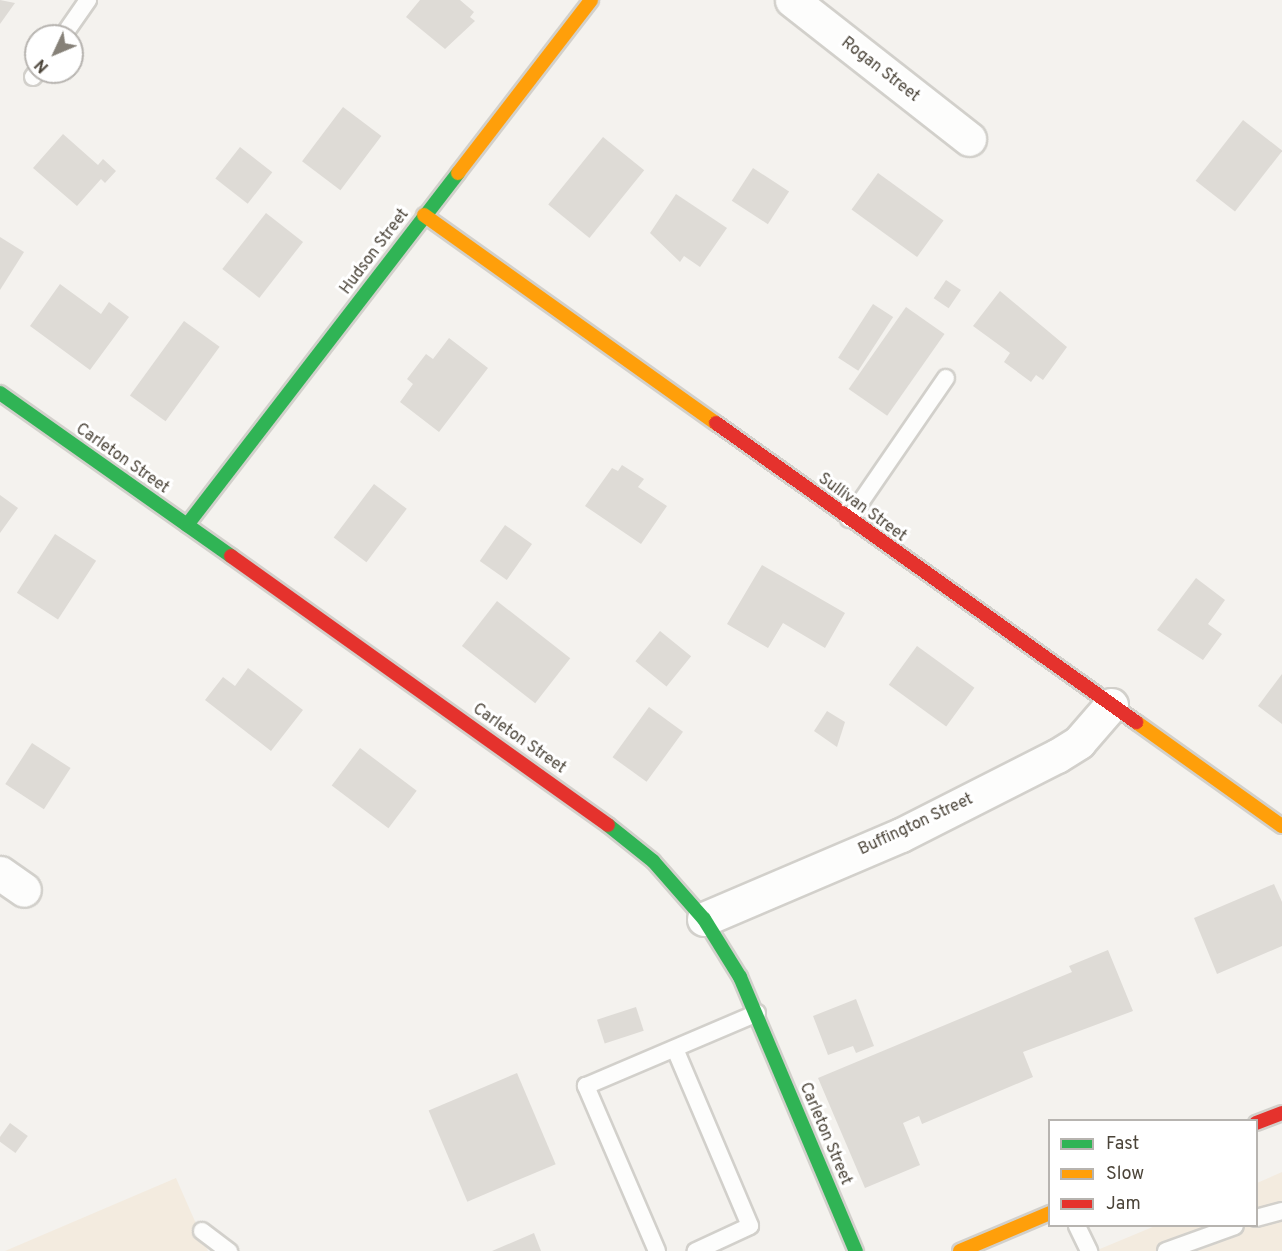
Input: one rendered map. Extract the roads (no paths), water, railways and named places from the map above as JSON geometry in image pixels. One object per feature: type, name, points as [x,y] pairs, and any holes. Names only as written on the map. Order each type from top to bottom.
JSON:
[{"type":"street","name":"Hudson Street","points":[[187,525],[591,0]]},
{"type":"street","name":"Rogan Street","points":[[792,0],[969,139]]},
{"type":"street","name":"Sullivan Street","points":[[424,215],[1282,826]]},
{"type":"street","name":"Carleton Street","points":[[0,393],[618,831],[704,919],[757,1013],[856,1251]]},
{"type":"street","name":"Buffington Street","points":[[704,919],[902,835],[1057,756],[1079,742],[1111,705]]},
{"type":"street","points":[[1258,1123],[1282,1113]]},
{"type":"street","points":[[960,1251],[1048,1214]]},
{"type":"lane","points":[[71,24],[88,0]]},
{"type":"lane","points":[[849,519],[946,378]]},
{"type":"lane","points":[[657,1251],[586,1086],[757,1013]]},
{"type":"lane","points":[[675,1049],[750,1226],[696,1251]]},
{"type":"lane","points":[[1258,1218],[1282,1211]]},
{"type":"lane","points":[[1077,1227],[1089,1251]]},
{"type":"lane","points":[[1166,1251],[1232,1227]]},
{"type":"lane","points":[[202,1231],[229,1251]]}]
